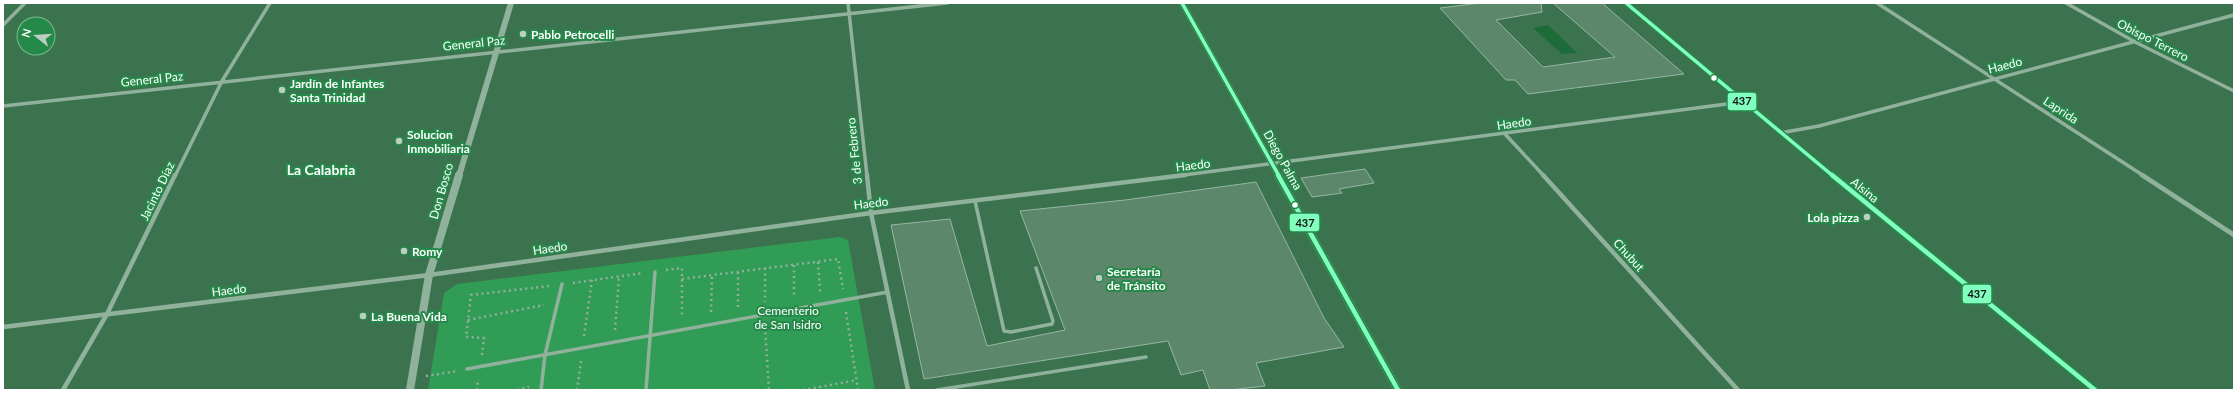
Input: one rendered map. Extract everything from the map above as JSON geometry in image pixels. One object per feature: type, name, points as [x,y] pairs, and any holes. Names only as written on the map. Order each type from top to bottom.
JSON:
[{"type":"street","points":[[3,25],[25,3]]},
{"type":"street","name":"Jacinto Díaz","points":[[63,390],[107,314],[222,81],[270,3]]},
{"type":"street","name":"Don Bosco","points":[[410,390],[429,275],[511,3]]},
{"type":"street","name":"3 de Febrero","points":[[848,3],[871,213],[908,390]]},
{"type":"street","name":"General Paz","points":[[3,106],[496,51],[947,3]]},
{"type":"street","name":"Diego Palma","points":[[1182,3],[1398,390]]},
{"type":"street","name":"Alsina","points":[[1626,3],[1742,102],[2094,390]]},
{"type":"street","name":"Laprida","points":[[1877,3],[2234,235]]},
{"type":"street","name":"Obispo Terrero","points":[[2066,3],[2137,43],[2234,91]]},
{"type":"street","name":"Haedo","points":[[1780,133],[1819,126],[1993,78],[2137,43],[2234,15]]},
{"type":"street","name":"Haedo","points":[[3,327],[429,275],[871,213],[1272,165],[1742,102]]},
{"type":"street","name":"Chubut","points":[[1505,134],[1738,390]]},
{"type":"lane","points":[[975,201],[1004,331],[1011,332],[1052,324],[1053,321],[1036,268]]},
{"type":"lane","points":[[646,390],[655,272]]},
{"type":"lane","points":[[542,390],[546,355],[562,284]]},
{"type":"lane","points":[[467,369],[888,292]]},
{"type":"lane","points":[[937,390],[1146,357]]},
{"type":"path","points":[[818,262],[821,304]]},
{"type":"path","points":[[794,265],[794,309]]},
{"type":"path","points":[[477,390],[484,338],[466,338],[471,295],[682,268],[682,330]]},
{"type":"path","points":[[765,268],[765,315],[769,390]]},
{"type":"path","points":[[737,320],[738,272]]},
{"type":"path","points":[[711,324],[712,275]]},
{"type":"path","points":[[614,342],[619,277]]},
{"type":"path","points":[[468,320],[558,302]]},
{"type":"path","points":[[412,379],[467,369]]},
{"type":"path","points":[[803,390],[857,380]]},
{"type":"green space","name":"Cementerio de San Isidro","points":[[840,237],[848,240],[875,390],[428,390],[444,293],[457,284]]},
{"type":"shaded area","points":[[1548,25],[1577,53],[1562,54],[1533,28]]},
{"type":"building","points":[[1480,3],[1541,3],[1542,12],[1496,20],[1543,67],[1615,57],[1553,3],[1602,3],[1684,74],[1528,94],[1515,80],[1506,80],[1440,8]]},
{"type":"building","points":[[1365,169],[1374,183],[1339,189],[1342,193],[1312,197],[1301,178]]},
{"type":"building","points":[[1256,182],[1324,318],[1344,347],[1256,363],[1265,386],[1230,390],[1210,390],[1203,370],[1181,375],[1168,341],[924,379],[891,225],[950,219],[987,346],[1065,330],[1020,211],[1125,200]]},
{"type":"transit line","name":"437","points":[[1182,3],[1398,390]]},
{"type":"transit line","name":"437","points":[[1626,3],[1761,118],[2095,390]]},
{"type":"place","name":"Pablo Petrocelli","points":[[523,34]]},
{"type":"place","name":"Jardín de Infantes Santa Trinidad","points":[[282,90]]},
{"type":"place","name":"Solucion Inmobiliaria","points":[[399,141]]},
{"type":"place","name":"Lola pizza","points":[[1867,217]]},
{"type":"place","name":"Romy","points":[[404,251]]},
{"type":"place","name":"Secretaría de Tránsito","points":[[1099,278]]},
{"type":"place","name":"La Buena Vida","points":[[363,316]]},
{"type":"district","name":"La Calabria","points":[[321,169]]}]
